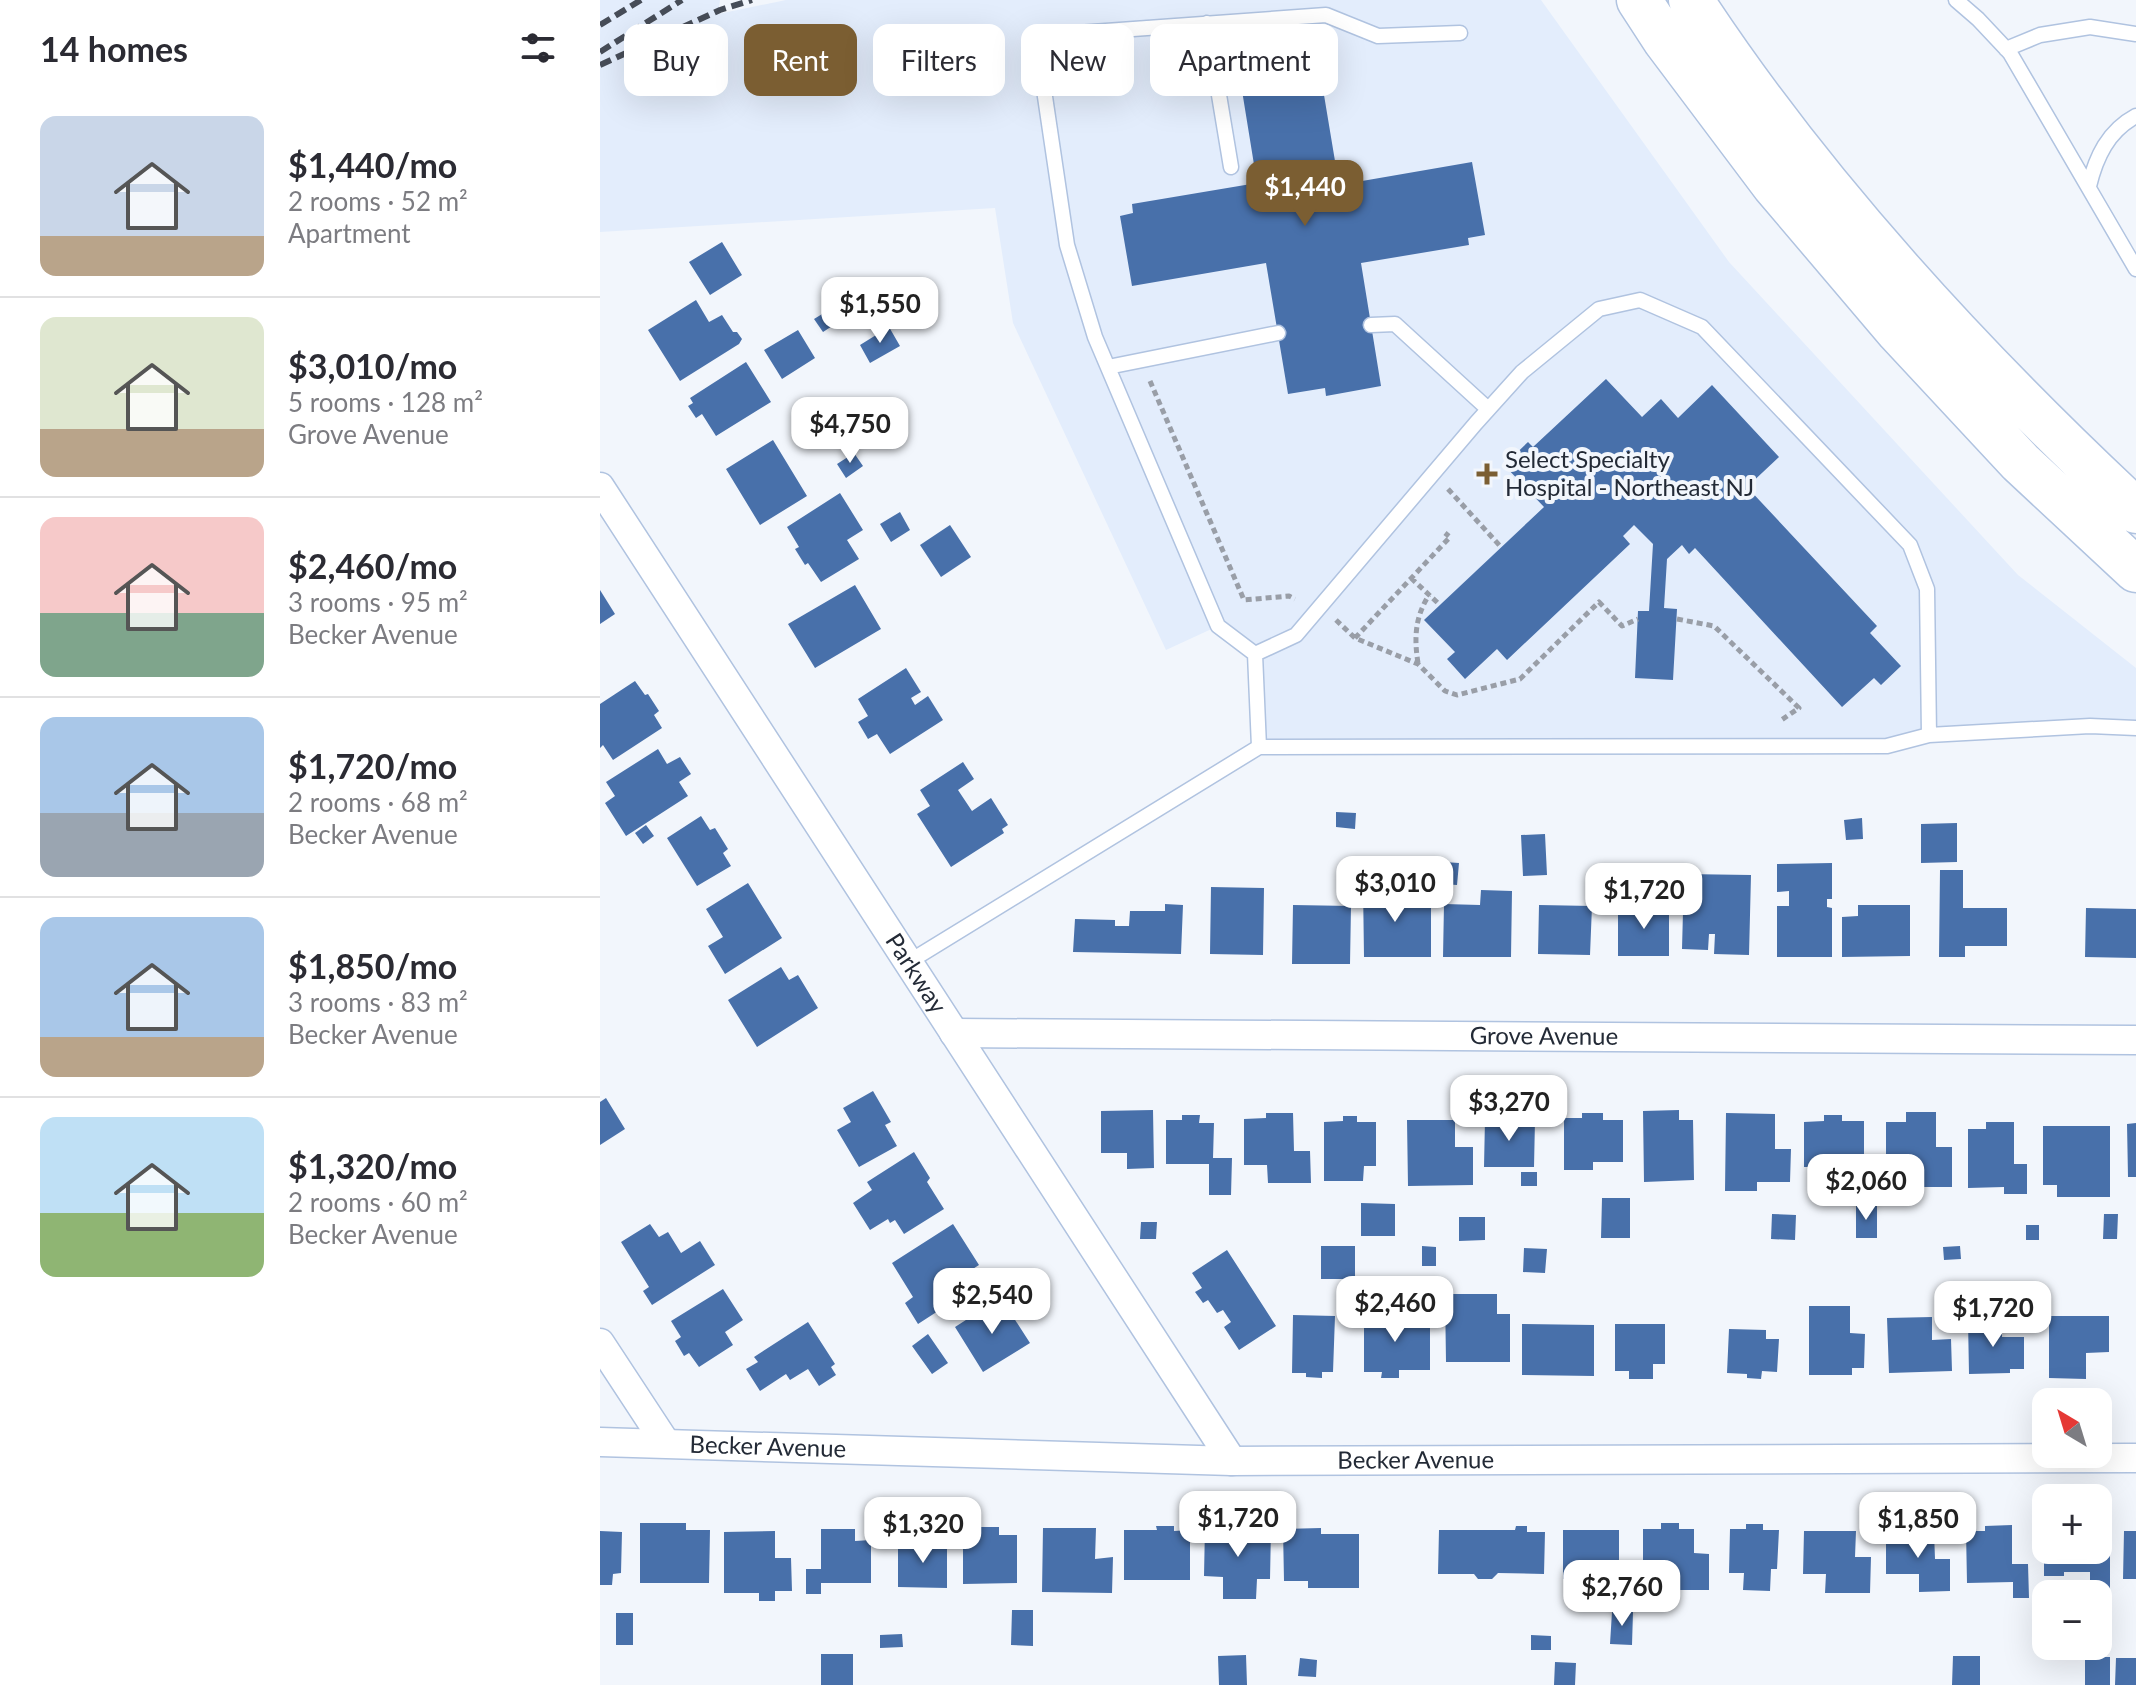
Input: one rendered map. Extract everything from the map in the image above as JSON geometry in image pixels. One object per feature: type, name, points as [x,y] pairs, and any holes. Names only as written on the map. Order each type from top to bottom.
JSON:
[{"type":"highway","points":[[1639,0],[1665,40],[1774,185],[1898,331],[2020,462],[2136,570]]},
{"type":"highway","points":[[1691,0],[1719,44],[1821,176],[1928,303],[2045,427],[2136,511]]},
{"type":"street","name":"Parkway","points":[[600,487],[1232,1461]]},
{"type":"street","name":"Grove Avenue","points":[[954,1033],[2136,1040]]},
{"type":"street","points":[[600,1343],[665,1442]]},
{"type":"street","name":"Becker Avenue","points":[[600,1442],[1232,1461],[2136,1458]]},
{"type":"lane","points":[[1956,0],[2006,49],[2136,269]]},
{"type":"lane","points":[[1255,654],[1218,626],[1095,337],[1067,245],[1036,36],[1326,15],[1378,36],[1460,33]]},
{"type":"lane","points":[[1207,23],[1231,167]]},
{"type":"lane","points":[[2006,49],[2040,35],[2090,27],[2136,34]]},
{"type":"lane","points":[[2089,186],[2093,169],[2108,139],[2136,116]]},
{"type":"lane","points":[[1255,654],[1296,635],[1522,372],[1599,309],[1640,300],[1702,327],[1910,545],[1927,589],[1929,735]]},
{"type":"lane","points":[[1371,325],[1395,324],[1488,409]]},
{"type":"lane","points":[[1108,367],[1278,333]]},
{"type":"lane","points":[[1255,654],[1259,747]]},
{"type":"lane","points":[[907,963],[1259,747],[1887,746],[1929,735],[2090,726],[2136,728]]},
{"type":"path","points":[[1141,360],[1244,600],[1289,596],[1334,618],[1355,638],[1418,664],[1445,691],[1457,695],[1520,679],[1599,602],[1622,626],[1638,619]]},
{"type":"path","points":[[1433,474],[1501,547]]},
{"type":"path","points":[[1355,638],[1450,537],[1445,533]]},
{"type":"path","points":[[1411,578],[1440,605]]},
{"type":"path","points":[[1418,664],[1415,647],[1418,618],[1429,595]]},
{"type":"path","points":[[1677,619],[1714,626],[1799,708],[1769,729]]},
{"type":"shaded area","name":"Select Specialty Hospital - Northeast NJ","points":[[600,0],[720,0],[718,14],[786,0],[1541,0],[1729,262],[2018,575],[2136,668],[2136,727],[2094,724],[1887,746],[1259,747],[1255,654],[1218,626],[1166,650],[1013,323],[995,208],[600,232]]},
{"type":"building","points":[[1243,96],[1324,96],[1339,185],[1472,162],[1485,235],[1468,238],[1469,245],[1361,263],[1381,386],[1326,396],[1325,388],[1288,394],[1266,263],[1132,286],[1120,216],[1133,213],[1132,204],[1257,183]]},
{"type":"building","points":[[722,242],[742,275],[710,295],[689,262]]},
{"type":"building","points":[[696,300],[709,322],[722,315],[733,332],[737,332],[742,339],[739,344],[680,381],[648,330]]},
{"type":"building","points":[[832,308],[840,321],[823,332],[814,319]]},
{"type":"building","points":[[889,327],[900,346],[870,363],[860,345]]},
{"type":"building","points":[[798,330],[815,358],[782,379],[764,350]]},
{"type":"building","points":[[746,362],[771,402],[716,436],[702,414],[696,418],[688,406],[693,403],[690,398]]},
{"type":"building","points":[[1606,379],[1642,417],[1661,399],[1678,418],[1712,385],[1779,457],[1747,487],[1877,626],[1870,633],[1901,666],[1881,685],[1874,678],[1842,707],[1695,548],[1689,554],[1682,545],[1667,559],[1664,608],[1677,609],[1673,680],[1635,678],[1638,611],[1649,611],[1653,544],[1634,525],[1623,536],[1630,544],[1507,660],[1497,649],[1465,679],[1447,659],[1455,652],[1424,620],[1544,507],[1504,465],[1528,442],[1533,447]]},
{"type":"building","points":[[815,410],[820,419],[806,427],[801,418]]},
{"type":"building","points":[[773,440],[807,496],[760,525],[726,469]]},
{"type":"building","points":[[854,453],[863,466],[846,478],[837,464]]},
{"type":"building","points":[[840,493],[863,530],[847,540],[859,559],[821,582],[795,549],[799,547],[787,527]]},
{"type":"building","points":[[900,512],[910,530],[891,542],[880,524]]},
{"type":"building","points":[[950,525],[971,557],[941,577],[920,545]]},
{"type":"building","points":[[855,585],[881,629],[815,668],[788,624]]},
{"type":"building","points":[[600,590],[615,614],[600,624]]},
{"type":"building","points":[[906,668],[921,692],[911,698],[915,705],[928,696],[943,720],[890,754],[877,734],[868,739],[858,722],[868,716],[858,699]]},
{"type":"building","points":[[635,681],[659,711],[654,715],[662,728],[613,760],[603,745],[600,748],[600,704]]},
{"type":"building","points":[[658,749],[667,764],[680,757],[691,774],[679,782],[688,796],[626,836],[605,803],[615,796],[606,782]]},
{"type":"building","points":[[963,762],[974,779],[958,790],[972,811],[991,798],[1008,825],[1002,829],[1004,833],[951,867],[917,814],[930,806],[920,790]]},
{"type":"building","points":[[1336,812],[1356,813],[1355,829],[1336,827]]},
{"type":"building","points":[[701,816],[710,830],[715,828],[728,849],[723,853],[731,866],[697,886],[667,838]]},
{"type":"building","points":[[1862,818],[1863,839],[1846,840],[1844,820]]},
{"type":"building","points":[[1957,823],[1957,862],[1921,863],[1921,824]]},
{"type":"building","points":[[646,825],[654,836],[643,844],[635,833]]},
{"type":"building","points":[[1545,834],[1547,875],[1523,876],[1521,835]]},
{"type":"building","points":[[1444,862],[1459,863],[1457,885],[1442,884]]},
{"type":"building","points":[[1832,863],[1832,899],[1827,899],[1827,907],[1832,908],[1832,957],[1777,957],[1777,906],[1789,906],[1789,891],[1777,892],[1777,864]]},
{"type":"building","points":[[1940,870],[1963,870],[1963,908],[2007,908],[2007,946],[1965,946],[1965,957],[1939,957]]},
{"type":"building","points":[[1684,874],[1751,875],[1749,955],[1714,954],[1715,934],[1709,934],[1708,950],[1682,949]]},
{"type":"building","points":[[748,883],[782,938],[725,974],[708,946],[723,937],[706,909]]},
{"type":"building","points":[[1363,885],[1404,885],[1404,904],[1431,904],[1431,957],[1364,957]]},
{"type":"building","points":[[1211,887],[1264,888],[1263,955],[1210,954]]},
{"type":"building","points":[[1481,890],[1512,891],[1511,957],[1443,957],[1444,904],[1480,905]]},
{"type":"building","points":[[1165,904],[1183,905],[1181,954],[1073,952],[1075,919],[1115,920],[1115,926],[1129,926],[1130,911],[1165,911]]},
{"type":"building","points":[[1293,905],[1351,906],[1350,964],[1292,964]]},
{"type":"building","points":[[1539,905],[1592,906],[1590,955],[1538,954]]},
{"type":"building","points":[[1858,905],[1910,905],[1910,956],[1842,957],[1842,917],[1858,916]]},
{"type":"building","points":[[1618,906],[1669,906],[1669,956],[1618,956]]},
{"type":"building","points":[[2086,908],[2136,909],[2136,958],[2085,957]]},
{"type":"building","points":[[781,967],[789,980],[798,975],[818,1008],[757,1047],[728,1000]]},
{"type":"building","points":[[873,1091],[891,1122],[885,1125],[897,1146],[859,1167],[837,1130],[851,1122],[843,1108]]},
{"type":"building","points":[[606,1098],[625,1129],[600,1145],[600,1102]]},
{"type":"building","points":[[1153,1110],[1154,1168],[1127,1169],[1127,1153],[1101,1153],[1101,1111]]},
{"type":"building","points":[[1679,1110],[1679,1120],[1693,1120],[1694,1180],[1644,1182],[1643,1111]]},
{"type":"building","points":[[1906,1112],[1936,1112],[1936,1147],[1952,1147],[1952,1187],[1886,1187],[1886,1122],[1906,1122]]},
{"type":"building","points":[[1266,1113],[1293,1113],[1294,1151],[1310,1151],[1311,1183],[1268,1183],[1267,1165],[1244,1165],[1244,1119],[1266,1118]]},
{"type":"building","points":[[1582,1113],[1603,1113],[1603,1120],[1623,1120],[1623,1162],[1593,1162],[1593,1170],[1564,1170],[1564,1118],[1582,1118]]},
{"type":"building","points":[[1726,1113],[1775,1114],[1775,1149],[1791,1149],[1790,1182],[1757,1182],[1757,1191],[1725,1191]]},
{"type":"building","points":[[1182,1115],[1200,1115],[1199,1123],[1214,1123],[1213,1158],[1232,1158],[1231,1195],[1209,1195],[1209,1164],[1166,1164],[1166,1120],[1182,1120]]},
{"type":"building","points":[[1824,1115],[1842,1115],[1842,1121],[1864,1121],[1864,1179],[1827,1179],[1827,1167],[1804,1167],[1804,1122],[1824,1121]]},
{"type":"building","points":[[1343,1116],[1357,1116],[1357,1122],[1376,1122],[1376,1166],[1364,1166],[1363,1181],[1324,1181],[1324,1122],[1343,1121]]},
{"type":"building","points":[[1485,1119],[1535,1120],[1534,1167],[1484,1167]]},
{"type":"building","points":[[1407,1120],[1455,1120],[1455,1147],[1473,1147],[1473,1185],[1408,1186]]},
{"type":"building","points":[[1986,1122],[2014,1122],[2014,1164],[2027,1164],[2027,1194],[2004,1194],[2004,1187],[1968,1188],[1968,1129],[1986,1129]]},
{"type":"building","points":[[2136,1123],[2136,1177],[2128,1177],[2127,1124]]},
{"type":"building","points":[[2043,1126],[2110,1126],[2110,1197],[2057,1197],[2057,1185],[2043,1185]]},
{"type":"building","points":[[914,1152],[930,1178],[927,1182],[944,1209],[904,1234],[895,1220],[890,1223],[888,1219],[870,1230],[853,1203],[872,1190],[867,1182]]},
{"type":"building","points":[[1521,1172],[1537,1172],[1537,1186],[1521,1186]]},
{"type":"building","points":[[1602,1198],[1630,1198],[1630,1238],[1601,1238]]},
{"type":"building","points":[[1361,1203],[1395,1204],[1395,1236],[1361,1236]]},
{"type":"building","points":[[1856,1206],[1877,1206],[1877,1238],[1856,1238]]},
{"type":"building","points":[[1772,1214],[1796,1215],[1795,1240],[1771,1239]]},
{"type":"building","points":[[2104,1214],[2118,1214],[2117,1239],[2103,1239]]},
{"type":"building","points":[[1459,1217],[1485,1217],[1485,1240],[1459,1241]]},
{"type":"building","points":[[1141,1222],[1157,1222],[1156,1239],[1140,1239]]},
{"type":"building","points":[[650,1224],[659,1237],[668,1232],[681,1253],[700,1241],[715,1265],[652,1305],[643,1291],[649,1287],[621,1242]]},
{"type":"building","points":[[953,1224],[979,1265],[943,1288],[952,1302],[918,1324],[905,1303],[913,1297],[892,1263]]},
{"type":"building","points":[[2026,1225],[2039,1225],[2039,1240],[2026,1240]]},
{"type":"building","points":[[1321,1246],[1355,1246],[1355,1279],[1321,1279]]},
{"type":"building","points":[[1422,1246],[1436,1247],[1436,1266],[1422,1266]]},
{"type":"building","points":[[1960,1246],[1961,1259],[1944,1260],[1943,1247]]},
{"type":"building","points":[[1524,1248],[1547,1249],[1545,1273],[1523,1272]]},
{"type":"building","points":[[1227,1250],[1276,1326],[1239,1350],[1224,1327],[1231,1322],[1223,1310],[1217,1313],[1208,1300],[1203,1303],[1195,1292],[1202,1288],[1192,1273]]},
{"type":"building","points":[[723,1289],[743,1320],[725,1332],[733,1345],[699,1367],[689,1353],[684,1356],[675,1341],[681,1337],[671,1321]]},
{"type":"building","points":[[1445,1294],[1497,1294],[1497,1314],[1510,1314],[1510,1362],[1446,1362]]},
{"type":"building","points":[[994,1302],[1003,1316],[1010,1312],[1030,1343],[983,1372],[955,1327]]},
{"type":"building","points":[[1809,1306],[1850,1306],[1850,1333],[1865,1334],[1864,1368],[1852,1368],[1852,1375],[1809,1375]]},
{"type":"building","points":[[1364,1310],[1397,1310],[1397,1326],[1413,1326],[1413,1320],[1430,1320],[1430,1370],[1399,1370],[1399,1378],[1381,1378],[1382,1372],[1364,1372]]},
{"type":"building","points":[[1293,1315],[1335,1316],[1333,1372],[1322,1372],[1322,1378],[1292,1373]]},
{"type":"building","points":[[2049,1316],[2109,1316],[2109,1352],[2086,1353],[2086,1379],[2049,1378]]},
{"type":"building","points":[[1932,1317],[1932,1340],[1951,1339],[1952,1371],[1889,1373],[1887,1318]]},
{"type":"building","points":[[1968,1320],[2002,1320],[2002,1337],[2024,1337],[2024,1369],[2010,1369],[2010,1373],[1969,1374]]},
{"type":"building","points":[[808,1322],[835,1364],[831,1367],[836,1375],[819,1386],[808,1369],[790,1380],[786,1374],[760,1391],[746,1369],[758,1362],[754,1357]]},
{"type":"building","points":[[1522,1324],[1594,1325],[1594,1376],[1522,1375]]},
{"type":"building","points":[[1615,1324],[1665,1324],[1665,1364],[1653,1364],[1653,1379],[1629,1379],[1629,1371],[1615,1371]]},
{"type":"building","points":[[1729,1329],[1766,1330],[1766,1339],[1779,1339],[1777,1372],[1762,1371],[1761,1379],[1747,1378],[1747,1374],[1727,1373]]},
{"type":"building","points":[[928,1334],[948,1363],[932,1374],[912,1346]]},
{"type":"building","points":[[640,1523],[686,1523],[686,1530],[710,1530],[709,1583],[640,1583]]},
{"type":"building","points":[[1661,1523],[1679,1523],[1679,1529],[1694,1529],[1694,1553],[1709,1554],[1709,1590],[1664,1590],[1664,1575],[1643,1575],[1643,1529],[1661,1529]]},
{"type":"building","points":[[1746,1524],[1763,1524],[1763,1530],[1779,1530],[1777,1569],[1771,1569],[1770,1591],[1743,1590],[1744,1573],[1729,1573],[1730,1529],[1746,1529]]},
{"type":"building","points":[[2012,1525],[2012,1564],[2028,1564],[2029,1598],[2013,1598],[2013,1582],[1967,1583],[1966,1531],[1985,1531],[1985,1526]]},
{"type":"building","points":[[1156,1526],[1174,1526],[1174,1531],[1190,1530],[1190,1580],[1124,1580],[1124,1530],[1157,1530]]},
{"type":"building","points":[[1205,1526],[1271,1528],[1270,1579],[1257,1579],[1256,1599],[1223,1599],[1223,1577],[1204,1576]]},
{"type":"building","points":[[1516,1526],[1527,1526],[1527,1532],[1545,1532],[1544,1574],[1498,1573],[1492,1579],[1478,1579],[1474,1574],[1438,1574],[1439,1530],[1515,1530]]},
{"type":"building","points":[[981,1527],[999,1527],[999,1535],[1017,1535],[1017,1583],[963,1584],[963,1535],[981,1535]]},
{"type":"building","points":[[1043,1528],[1096,1528],[1095,1559],[1113,1557],[1112,1593],[1042,1592]]},
{"type":"building","points":[[1321,1528],[1321,1534],[1359,1534],[1359,1588],[1308,1588],[1308,1581],[1284,1581],[1283,1529]]},
{"type":"building","points":[[821,1529],[855,1529],[855,1541],[871,1540],[871,1583],[821,1583],[821,1594],[806,1594],[806,1569],[821,1569]]},
{"type":"building","points":[[1563,1530],[1619,1530],[1619,1570],[1590,1570],[1590,1579],[1563,1579]]},
{"type":"building","points":[[600,1531],[622,1532],[621,1573],[613,1574],[612,1585],[600,1585]]},
{"type":"building","points":[[775,1531],[775,1558],[791,1558],[792,1591],[775,1591],[775,1601],[759,1601],[759,1593],[724,1593],[724,1532]]},
{"type":"building","points":[[1804,1531],[1856,1531],[1855,1557],[1871,1557],[1870,1593],[1825,1593],[1826,1574],[1803,1574]]},
{"type":"building","points":[[2124,1531],[2136,1531],[2136,1579],[2123,1579]]},
{"type":"building","points":[[1934,1532],[1935,1559],[1950,1559],[1950,1591],[1919,1592],[1919,1574],[1886,1574],[1886,1533]]},
{"type":"building","points":[[898,1542],[947,1542],[947,1588],[898,1587]]},
{"type":"building","points":[[2044,1564],[2110,1564],[2110,1580],[2090,1580],[2090,1572],[2044,1576]]},
{"type":"building","points":[[1012,1610],[1033,1610],[1033,1646],[1011,1645]]},
{"type":"building","points":[[1612,1612],[1633,1612],[1632,1645],[1610,1644]]},
{"type":"building","points":[[616,1613],[633,1613],[633,1645],[616,1645]]},
{"type":"building","points":[[902,1634],[903,1647],[880,1648],[880,1635]]},
{"type":"building","points":[[1531,1635],[1551,1636],[1551,1650],[1531,1650]]},
{"type":"building","points":[[821,1654],[853,1654],[853,1685],[821,1685]]},
{"type":"building","points":[[1246,1655],[1247,1685],[1219,1685],[1218,1656]]},
{"type":"building","points":[[1953,1656],[1980,1656],[1980,1685],[1952,1685]]},
{"type":"building","points":[[1300,1658],[1317,1660],[1316,1677],[1298,1676]]},
{"type":"building","points":[[2116,1658],[2136,1658],[2136,1685],[2115,1685]]},
{"type":"building","points":[[2085,1660],[2110,1660],[2110,1685],[2085,1685]]},
{"type":"building","points":[[1555,1662],[1576,1663],[1575,1685],[1554,1685]]},
{"type":"railway","points":[[600,25],[641,0]]},
{"type":"railway","points":[[600,52],[682,0]]},
{"type":"railway","points":[[600,65],[720,10],[752,0]]},
{"type":"place","name":"Select Specialty Hospital - Northeast NJ","points":[[1487,474]]}]
